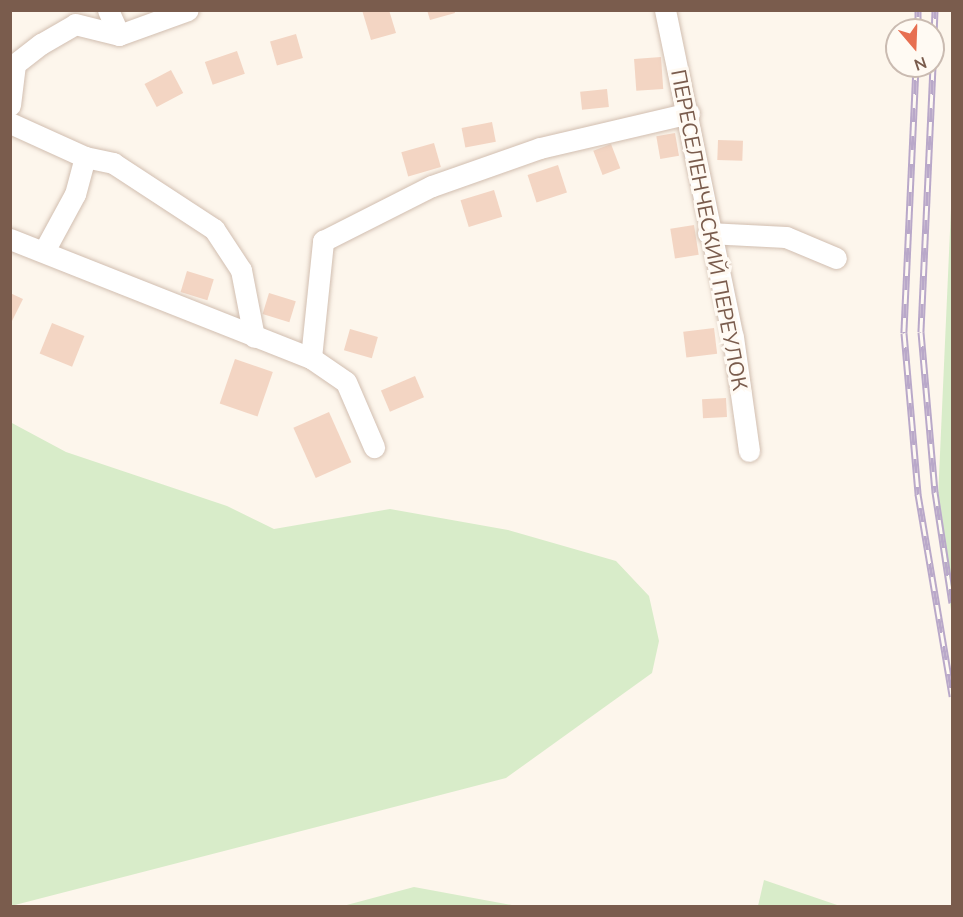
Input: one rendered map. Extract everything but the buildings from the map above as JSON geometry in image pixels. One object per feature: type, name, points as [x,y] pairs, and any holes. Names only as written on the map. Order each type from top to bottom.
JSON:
[{"type":"street","points":[[108,10],[119,35]]},
{"type":"street","points":[[10,105],[15,64],[41,44],[75,24],[119,35],[188,10]]},
{"type":"street","name":"ПЕРЕСЕЛЕНЧЕСКИЙ ПЕРЕУЛОК","points":[[664,10],[689,113],[708,233],[733,337],[749,451]]},
{"type":"street","points":[[311,358],[323,241],[432,186],[529,152],[689,113]]},
{"type":"street","points":[[10,123],[85,157],[114,163],[214,229],[241,270],[254,337]]},
{"type":"street","points":[[44,251],[75,194],[85,157]]},
{"type":"street","points":[[708,233],[786,237],[836,258]]},
{"type":"street","points":[[10,240],[44,251],[61,263],[311,358],[346,382],[374,447]]},
{"type":"green space","points":[[952,186],[952,616],[937,521]]},
{"type":"green space","points":[[10,422],[66,452],[227,506],[274,529],[390,509],[508,530],[616,561],[649,596],[659,641],[652,673],[506,778],[11,906]]},
{"type":"green space","points":[[764,880],[840,906],[758,906]]},
{"type":"green space","points":[[414,887],[517,906],[343,906]]},
{"type":"railway","points":[[918,10],[918,18]]},
{"type":"railway","points":[[935,10],[935,18]]},
{"type":"railway","points":[[915,78],[904,333],[918,494],[952,696]]},
{"type":"railway","points":[[932,78],[921,332],[935,492],[952,603]]}]
